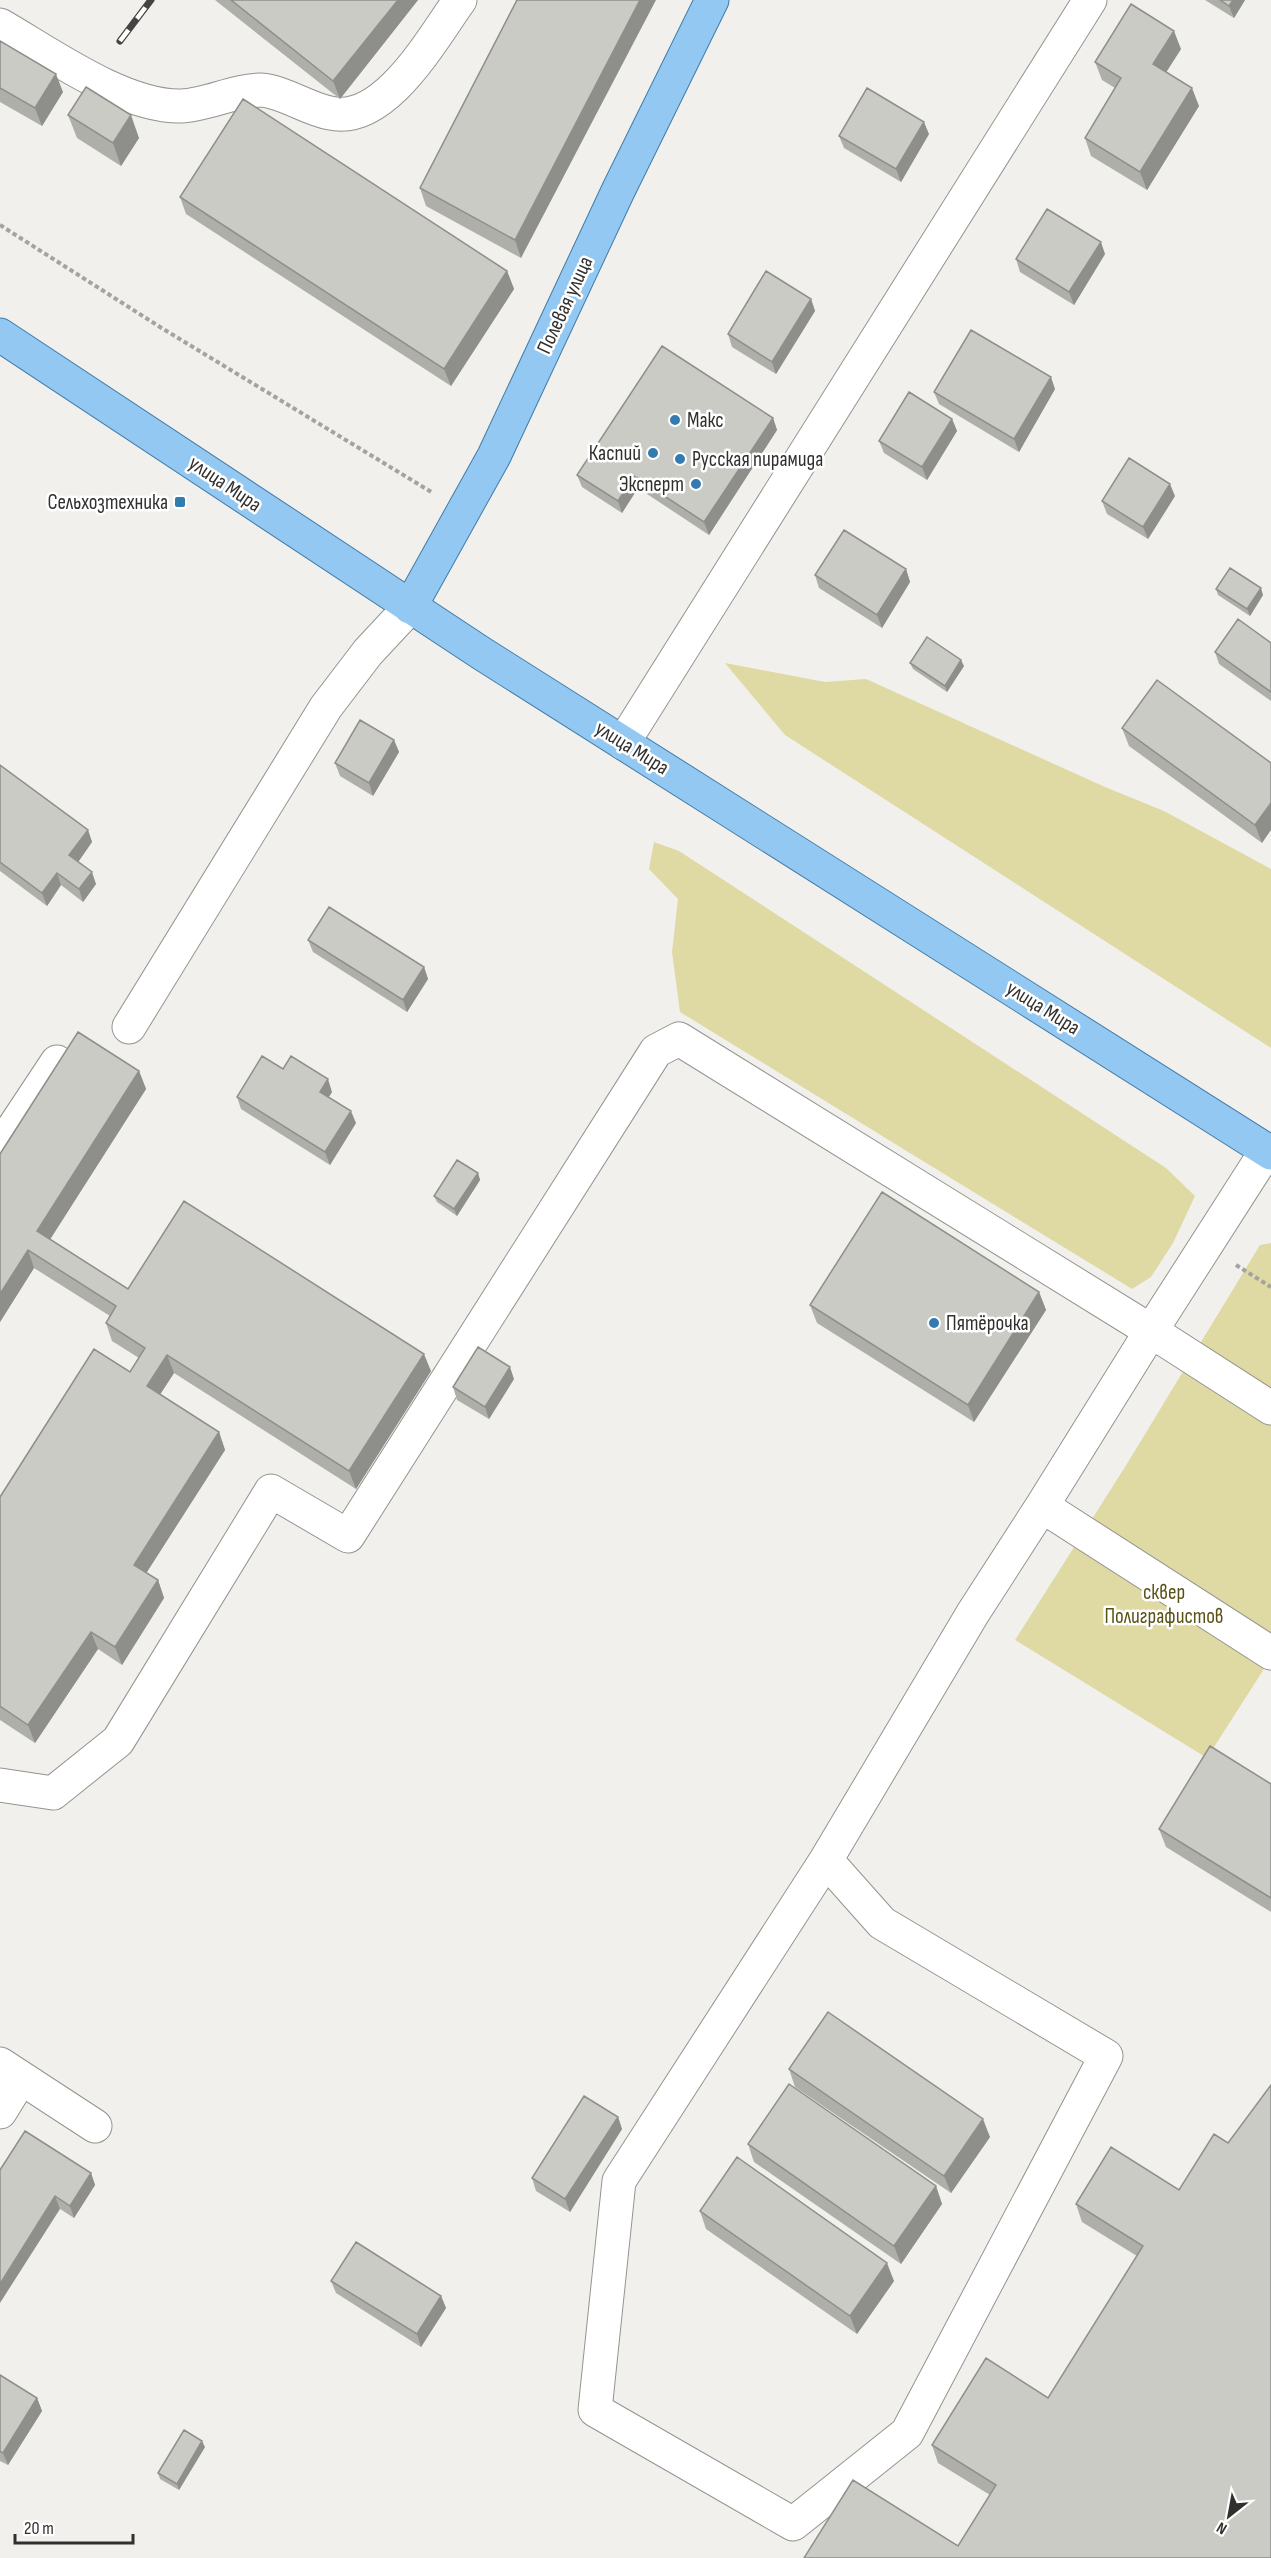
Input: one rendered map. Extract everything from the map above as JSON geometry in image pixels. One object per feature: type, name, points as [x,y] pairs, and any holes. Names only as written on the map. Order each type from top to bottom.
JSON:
[{"type":"main road","name":"Полевая улица","points":[[410,607],[494,456],[618,191],[712,0]]},
{"type":"main road","name":"улица Мира","points":[[0,335],[410,607],[1269,1151]]},
{"type":"street","points":[[0,25],[120,93],[179,106],[211,102],[262,90],[332,114],[350,114],[364,110],[399,83],[460,0]]},
{"type":"street","points":[[623,742],[1090,0]]},
{"type":"street","points":[[129,1027],[326,707],[368,652],[410,607]]},
{"type":"street","points":[[0,1785],[53,1793],[118,1741],[271,1491],[348,1536],[656,1051],[679,1040],[1151,1331],[1271,1408]]},
{"type":"street","points":[[0,1148],[57,1062]]},
{"type":"street","points":[[826,1860],[882,1923],[1106,2056],[907,2433],[793,2524],[595,2410],[620,2181],[826,1860],[973,1613],[1151,1331],[1269,1151]]},
{"type":"street","points":[[1042,1506],[1271,1653]]},
{"type":"street","points":[[0,2112],[10,2071],[95,2126]]},
{"type":"path","points":[[0,225],[160,327],[464,512]]},
{"type":"green space","points":[[725,663],[825,682],[866,679],[1105,787],[1164,811],[1271,869],[1271,1048],[785,735]]},
{"type":"green space","points":[[654,842],[679,851],[1166,1168],[1195,1196],[1173,1243],[1151,1277],[1132,1289],[680,1012],[672,952],[678,899],[649,869]]},
{"type":"green space","name":"сквер Полиграфистов","points":[[1271,1243],[1271,1658],[1207,1758],[1015,1640],[1125,1467],[1260,1245]]},
{"type":"building","points":[[231,0],[398,0],[333,81]]},
{"type":"building","points":[[517,0],[640,0],[515,240],[420,188]]},
{"type":"building","points":[[1220,0],[1233,0],[1229,6]]},
{"type":"building","points":[[1131,4],[1174,31],[1153,64],[1192,88],[1140,172],[1085,138],[1121,78],[1095,62]]},
{"type":"building","points":[[0,41],[56,74],[35,108],[0,88]]},
{"type":"building","points":[[86,87],[131,115],[113,143],[68,115]]},
{"type":"building","points":[[867,88],[924,122],[896,169],[839,136]]},
{"type":"building","points":[[243,99],[507,271],[444,369],[180,197]]},
{"type":"building","points":[[1047,209],[1101,242],[1069,292],[1016,259]]},
{"type":"building","points":[[766,271],[811,299],[772,362],[728,334]]},
{"type":"building","points":[[971,330],[1051,377],[1014,439],[934,392]]},
{"type":"building","name":"Русская пирамида","points":[[662,346],[773,418],[704,522],[634,476],[618,501],[577,475]]},
{"type":"building","points":[[909,392],[952,419],[922,467],[879,441]]},
{"type":"building","points":[[1129,458],[1170,484],[1143,527],[1102,501]]},
{"type":"building","points":[[844,530],[906,569],[877,615],[815,575]]},
{"type":"building","points":[[1230,568],[1261,588],[1247,609],[1216,589]]},
{"type":"building","points":[[1238,619],[1271,643],[1271,692],[1215,652]]},
{"type":"building","points":[[927,637],[961,660],[945,686],[910,663]]},
{"type":"building","points":[[1157,680],[1271,763],[1271,803],[1255,825],[1122,728]]},
{"type":"building","points":[[360,720],[394,740],[369,783],[335,763]]},
{"type":"building","points":[[0,765],[88,830],[69,855],[92,872],[79,889],[57,873],[42,893],[0,862]]},
{"type":"building","points":[[329,907],[424,967],[403,1000],[308,940]]},
{"type":"building","points":[[78,1032],[139,1071],[37,1231],[128,1289],[184,1201],[424,1354],[349,1471],[167,1355],[147,1386],[219,1432],[134,1565],[158,1580],[115,1647],[91,1632],[28,1725],[0,1706],[0,1497],[94,1349],[130,1372],[145,1348],[106,1323],[116,1306],[28,1250],[0,1294],[0,1154]]},
{"type":"building","points":[[262,1056],[283,1069],[291,1056],[328,1079],[320,1092],[351,1111],[325,1152],[237,1097]]},
{"type":"building","points":[[457,1160],[478,1173],[454,1209],[434,1196]]},
{"type":"building","points":[[882,1192],[1039,1292],[968,1405],[810,1305]]},
{"type":"building","points":[[478,1347],[510,1367],[485,1407],[453,1387]]},
{"type":"building","points":[[1210,1746],[1271,1784],[1271,1898],[1159,1829]]},
{"type":"building","points":[[828,2012],[983,2119],[944,2176],[789,2069]]},
{"type":"building","points":[[789,2084],[936,2186],[894,2246],[748,2144]]},
{"type":"building","points":[[1271,2085],[1271,2558],[804,2558],[853,2480],[958,2546],[996,2485],[932,2445],[986,2358],[1048,2398],[1143,2246],[1076,2204],[1111,2147],[1179,2190],[1214,2134],[1228,2143]]},
{"type":"building","points":[[584,2096],[618,2117],[565,2199],[532,2178]]},
{"type":"building","points":[[25,2131],[91,2173],[70,2206],[55,2196],[0,2284],[0,2170]]},
{"type":"building","points":[[737,2157],[887,2263],[850,2316],[700,2211]]},
{"type":"building","points":[[356,2242],[441,2296],[417,2334],[331,2281]]},
{"type":"building","points":[[0,2375],[37,2398],[3,2453],[0,2451]]},
{"type":"building","points":[[184,2430],[202,2441],[177,2484],[158,2473]]},
{"type":"railway","points":[[120,41],[151,0]]},
{"type":"place","name":"Макс","points":[[675,420]]},
{"type":"place","name":"Каспий","points":[[653,453]]},
{"type":"place","name":"Русская пирамида","points":[[680,459]]},
{"type":"place","name":"Эксперт","points":[[696,484]]},
{"type":"place","name":"Сельхозтехника","points":[[180,502]]},
{"type":"place","name":"Пятёрочка","points":[[934,1323]]}]
